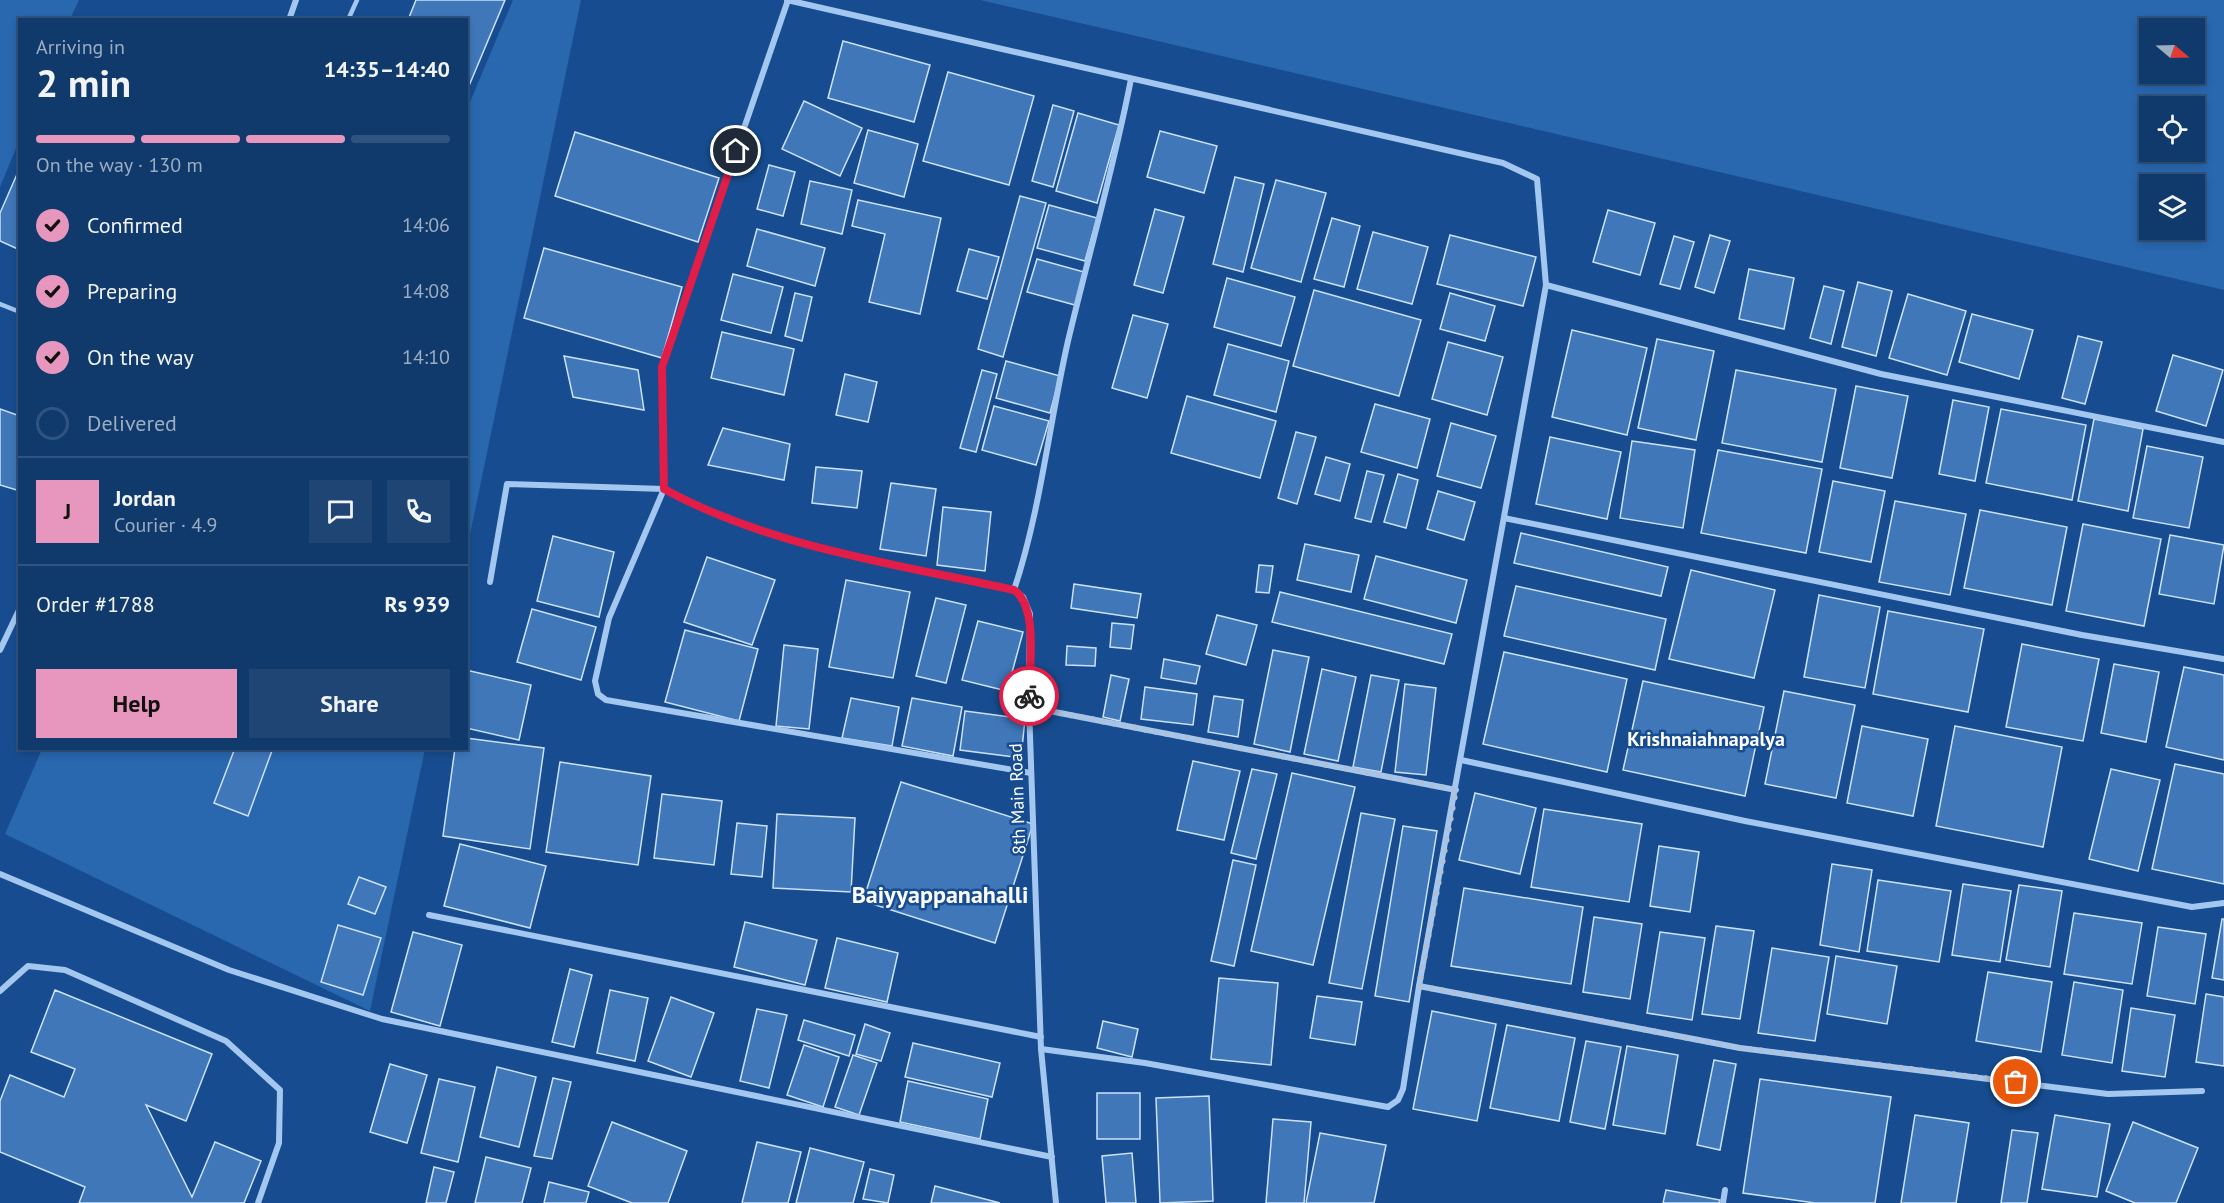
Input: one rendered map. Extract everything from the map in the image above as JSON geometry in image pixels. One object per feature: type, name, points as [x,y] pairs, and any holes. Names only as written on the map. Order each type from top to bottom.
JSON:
[{"type":"street","points":[[290,18],[296,0]]},
{"type":"street","points":[[1031,773],[606,700],[598,694],[595,681],[609,618],[664,489],[662,367],[788,0],[1503,163],[1538,179],[1546,285],[1419,986],[1403,1089],[1398,1100],[1388,1107],[1145,1063],[1041,1049]]},
{"type":"street","points":[[490,582],[507,484],[664,489],[696,506],[766,534],[1014,590],[1032,531],[1068,342],[1102,213],[1131,79]]},
{"type":"street","points":[[1546,285],[1881,374],[2224,442]]},
{"type":"street","points":[[1504,518],[2071,632],[2224,659]]},
{"type":"street","name":"8th Main Road","points":[[1014,590],[1023,597],[1030,614],[1029,707],[1041,1049],[1056,1203]]},
{"type":"street","points":[[0,650],[18,612]]},
{"type":"street","points":[[1029,707],[1456,790]]},
{"type":"street","points":[[1461,760],[1745,821],[2192,907],[2224,903]]},
{"type":"street","points":[[0,874],[230,970],[382,1019],[1052,1157]]},
{"type":"street","points":[[429,915],[1041,1037]]},
{"type":"street","points":[[0,991],[28,966],[65,970],[226,1041],[280,1090],[279,1143],[258,1203]]},
{"type":"street","points":[[1419,986],[1740,1048],[2109,1094],[2202,1091]]},
{"type":"street","points":[[1723,1203],[1725,1190]]},
{"type":"lane","points":[[349,18],[357,0]]},
{"type":"lane","points":[[0,304],[18,311]]},
{"type":"shaded area","points":[[0,0],[79,0],[70,18],[18,18],[18,143],[0,187]]},
{"type":"shaded area","points":[[513,0],[581,0],[468,544],[468,107]]},
{"type":"shaded area","points":[[980,0],[2224,0],[2224,290]]},
{"type":"shaded area","points":[[42,750],[425,750],[370,1011],[5,834]]},
{"type":"building","points":[[416,0],[505,0],[468,88],[468,18],[409,18]]},
{"type":"building","points":[[843,41],[930,65],[914,122],[828,98]]},
{"type":"building","points":[[948,72],[1034,96],[1009,185],[923,161]]},
{"type":"building","points":[[804,101],[862,128],[840,176],[782,149]]},
{"type":"building","points":[[1053,105],[1074,111],[1053,187],[1032,181]]},
{"type":"building","points":[[1078,113],[1119,125],[1097,203],[1056,191]]},
{"type":"building","points":[[868,130],[918,144],[904,197],[854,183]]},
{"type":"building","points":[[1160,131],[1217,146],[1204,193],[1147,177]]},
{"type":"building","points":[[575,132],[719,178],[698,242],[555,196]]},
{"type":"building","points":[[769,165],[795,172],[783,216],[757,209]]},
{"type":"building","points":[[18,172],[18,249],[0,241],[0,213]]},
{"type":"building","points":[[1235,177],[1264,184],[1243,272],[1213,264]]},
{"type":"building","points":[[1276,180],[1326,193],[1301,282],[1251,268]]},
{"type":"building","points":[[810,181],[852,190],[842,234],[801,224]]},
{"type":"building","points":[[1020,196],[1046,203],[1003,357],[978,349]]},
{"type":"building","points":[[858,200],[941,218],[920,314],[869,302],[885,234],[852,226]]},
{"type":"building","points":[[1049,205],[1097,218],[1085,261],[1037,248]]},
{"type":"building","points":[[1155,209],[1184,217],[1163,293],[1134,285]]},
{"type":"building","points":[[1608,210],[1655,223],[1640,275],[1593,262]]},
{"type":"building","points":[[1332,218],[1360,226],[1344,287],[1314,279]]},
{"type":"building","points":[[757,229],[825,248],[815,286],[747,266]]},
{"type":"building","points":[[1373,232],[1428,247],[1412,304],[1357,289]]},
{"type":"building","points":[[1450,235],[1536,257],[1523,306],[1437,284]]},
{"type":"building","points":[[1710,235],[1730,241],[1714,293],[1695,287]]},
{"type":"building","points":[[1674,236],[1694,242],[1680,289],[1660,284]]},
{"type":"building","points":[[544,248],[682,287],[662,358],[524,318]]},
{"type":"building","points":[[969,249],[999,257],[987,299],[957,291]]},
{"type":"building","points":[[1037,259],[1084,272],[1075,305],[1027,292]]},
{"type":"building","points":[[1749,269],[1794,278],[1784,329],[1739,319]]},
{"type":"building","points":[[733,274],[783,287],[771,333],[721,320]]},
{"type":"building","points":[[1227,278],[1295,297],[1281,346],[1214,327]]},
{"type":"building","points":[[1858,282],[1892,291],[1876,356],[1842,347]]},
{"type":"building","points":[[1824,286],[1844,291],[1831,344],[1810,338]]},
{"type":"building","points":[[1314,290],[1421,320],[1399,396],[1293,366]]},
{"type":"building","points":[[795,293],[812,297],[802,341],[785,336]]},
{"type":"building","points":[[1450,293],[1495,306],[1485,341],[1440,329]]},
{"type":"building","points":[[1908,294],[1966,311],[1947,375],[1889,358]]},
{"type":"building","points":[[1972,314],[2033,330],[2019,379],[1959,362]]},
{"type":"building","points":[[1133,315],[1168,324],[1147,398],[1112,388]]},
{"type":"building","points":[[1572,330],[1647,348],[1627,435],[1552,417]]},
{"type":"building","points":[[722,332],[794,349],[784,395],[711,378]]},
{"type":"building","points":[[2078,336],[2102,342],[2085,404],[2062,398]]},
{"type":"building","points":[[1657,339],[1714,351],[1696,440],[1638,428]]},
{"type":"building","points":[[1448,342],[1503,357],[1487,415],[1432,399]]},
{"type":"building","points":[[1228,344],[1289,361],[1276,412],[1214,395]]},
{"type":"building","points":[[2173,355],[2223,370],[2206,426],[2156,411]]},
{"type":"building","points":[[564,356],[638,370],[644,410],[573,397]]},
{"type":"building","points":[[1006,361],[1060,376],[1050,413],[996,398]]},
{"type":"building","points":[[982,370],[997,374],[976,452],[960,448]]},
{"type":"building","points":[[1736,370],[1836,389],[1822,462],[1722,443]]},
{"type":"building","points":[[845,374],[877,382],[868,422],[836,415]]},
{"type":"building","points":[[1856,386],[1908,396],[1892,478],[1840,468]]},
{"type":"building","points":[[1187,396],[1276,421],[1260,478],[1171,453]]},
{"type":"building","points":[[1953,400],[1989,407],[1975,481],[1939,474]]},
{"type":"building","points":[[1375,404],[1430,419],[1417,468],[1361,452]]},
{"type":"building","points":[[994,406],[1049,421],[1036,465],[982,450]]},
{"type":"building","points":[[0,409],[18,415],[18,490],[0,485]]},
{"type":"building","points":[[2001,409],[2086,425],[2072,500],[1986,483]]},
{"type":"building","points":[[2094,419],[2143,429],[2128,511],[2078,501]]},
{"type":"building","points":[[1451,423],[1496,436],[1481,488],[1437,476]]},
{"type":"building","points":[[723,428],[790,444],[784,480],[708,465]]},
{"type":"building","points":[[1296,432],[1316,437],[1297,504],[1278,498]]},
{"type":"building","points":[[1550,437],[1621,452],[1607,519],[1536,504]]},
{"type":"building","points":[[1632,441],[1695,450],[1683,528],[1620,518]]},
{"type":"building","points":[[2147,446],[2203,457],[2189,528],[2133,518]]},
{"type":"building","points":[[1718,450],[1822,469],[1806,553],[1701,533]]},
{"type":"building","points":[[1326,457],[1350,464],[1340,501],[1315,494]]},
{"type":"building","points":[[816,467],[862,471],[857,508],[812,503]]},
{"type":"building","points":[[1367,471],[1384,475],[1371,522],[1355,518]]},
{"type":"building","points":[[1398,474],[1418,480],[1406,528],[1384,522]]},
{"type":"building","points":[[1833,481],[1885,491],[1871,562],[1819,552]]},
{"type":"building","points":[[891,483],[936,489],[926,556],[880,549]]},
{"type":"building","points":[[1438,491],[1475,502],[1464,540],[1427,529]]},
{"type":"building","points":[[1895,501],[1966,514],[1950,595],[1879,582]]},
{"type":"building","points":[[943,507],[991,512],[985,571],[937,565]]},
{"type":"building","points":[[1980,510],[2067,527],[2052,605],[1964,588]]},
{"type":"building","points":[[2083,524],[2161,539],[2144,626],[2066,611]]},
{"type":"building","points":[[1521,533],[1668,567],[1661,596],[1514,563]]},
{"type":"building","points":[[2170,535],[2224,545],[2214,604],[2159,594]]},
{"type":"building","points":[[553,536],[614,552],[599,617],[537,601]]},
{"type":"building","points":[[1305,544],[1359,555],[1351,592],[1297,580]]},
{"type":"building","points":[[1376,556],[1467,580],[1456,623],[1364,599]]},
{"type":"building","points":[[707,557],[775,580],[752,645],[684,622]]},
{"type":"building","points":[[1259,565],[1273,566],[1269,593],[1256,592]]},
{"type":"building","points":[[1691,570],[1775,590],[1754,678],[1669,659]]},
{"type":"building","points":[[846,580],[910,592],[893,678],[829,667]]},
{"type":"building","points":[[1074,584],[1141,594],[1137,618],[1071,608]]},
{"type":"building","points":[[1516,586],[1666,619],[1655,670],[1504,636]]},
{"type":"building","points":[[1280,592],[1452,634],[1444,664],[1272,622]]},
{"type":"building","points":[[1819,595],[1880,607],[1865,688],[1804,677]]},
{"type":"building","points":[[936,598],[966,605],[946,683],[916,676]]},
{"type":"building","points":[[532,609],[596,627],[581,680],[517,662]]},
{"type":"building","points":[[1888,611],[1984,629],[1968,712],[1873,694]]},
{"type":"building","points":[[1217,615],[1257,625],[1246,665],[1206,654]]},
{"type":"building","points":[[978,621],[1023,632],[1007,691],[962,680]]},
{"type":"building","points":[[1112,623],[1134,625],[1131,649],[1110,647]]},
{"type":"building","points":[[685,630],[758,649],[739,721],[665,702]]},
{"type":"building","points":[[2022,644],[2099,659],[2083,741],[2006,727]]},
{"type":"building","points":[[784,645],[818,649],[809,729],[776,726]]},
{"type":"building","points":[[1067,646],[1096,648],[1095,666],[1066,665]]},
{"type":"building","points":[[1273,650],[1309,657],[1290,752],[1254,744]]},
{"type":"building","points":[[1504,652],[1627,679],[1607,772],[1483,744]]},
{"type":"building","points":[[1164,659],[1200,666],[1196,684],[1161,678]]},
{"type":"building","points":[[2114,664],[2159,672],[2146,742],[2101,733]]},
{"type":"building","points":[[2184,667],[2224,675],[2224,760],[2166,747]]},
{"type":"building","points":[[1322,669],[1356,677],[1338,761],[1304,754]]},
{"type":"building","points":[[468,670],[531,685],[519,740],[468,728]]},
{"type":"building","points":[[1111,675],[1129,679],[1120,721],[1103,717]]},
{"type":"building","points":[[1371,675],[1399,680],[1381,772],[1353,767]]},
{"type":"building","points":[[1643,681],[1764,707],[1745,796],[1623,770]]},
{"type":"building","points":[[1405,684],[1436,688],[1426,775],[1395,772]]},
{"type":"building","points":[[1145,687],[1197,694],[1193,725],[1141,719]]},
{"type":"building","points":[[1784,691],[1855,705],[1836,798],[1765,784]]},
{"type":"building","points":[[1214,696],[1243,700],[1238,737],[1208,732]]},
{"type":"building","points":[[851,698],[899,707],[892,746],[842,738]]},
{"type":"building","points":[[912,698],[962,707],[953,756],[902,746]]},
{"type":"building","points":[[965,711],[1025,719],[1021,758],[960,750]]},
{"type":"building","points":[[1862,726],[1928,739],[1913,816],[1847,803]]},
{"type":"building","points":[[1955,726],[2062,747],[2043,847],[1936,826]]},
{"type":"building","points":[[468,738],[544,748],[530,849],[443,836],[455,750],[468,750]]},
{"type":"building","points":[[234,750],[272,750],[248,816],[214,803]]},
{"type":"building","points":[[1193,761],[1240,771],[1224,840],[1177,830]]},
{"type":"building","points":[[560,762],[651,776],[638,865],[546,852]]},
{"type":"building","points":[[2175,764],[2224,774],[2224,884],[2152,869]]},
{"type":"building","points":[[1252,769],[1277,774],[1256,859],[1231,853]]},
{"type":"building","points":[[2111,769],[2160,780],[2138,871],[2089,859]]},
{"type":"building","points":[[1292,773],[1355,787],[1313,965],[1251,951]]},
{"type":"building","points":[[901,782],[1033,824],[995,943],[863,901]]},
{"type":"building","points":[[1475,793],[1536,808],[1520,874],[1459,860]]},
{"type":"building","points":[[662,794],[722,801],[714,865],[654,858]]},
{"type":"building","points":[[1544,809],[1642,824],[1629,902],[1531,887]]},
{"type":"building","points":[[1361,813],[1395,819],[1362,989],[1329,983]]},
{"type":"building","points":[[777,814],[855,818],[851,892],[773,888]]},
{"type":"building","points":[[737,823],[767,826],[762,877],[731,874]]},
{"type":"building","points":[[1403,826],[1437,831],[1409,1002],[1375,996]]},
{"type":"building","points":[[460,844],[546,866],[530,928],[444,906]]},
{"type":"building","points":[[1659,846],[1699,852],[1690,912],[1650,906]]},
{"type":"building","points":[[1233,860],[1256,865],[1234,966],[1211,961]]},
{"type":"building","points":[[1832,864],[1872,870],[1859,952],[1820,945]]},
{"type":"building","points":[[359,877],[386,887],[375,914],[348,904]]},
{"type":"building","points":[[1878,880],[1951,891],[1939,962],[1867,951]]},
{"type":"building","points":[[1963,884],[2011,891],[2000,962],[1952,955]]},
{"type":"building","points":[[2019,885],[2062,891],[2050,967],[2006,960]]},
{"type":"building","points":[[1464,888],[1583,907],[1571,984],[1451,966]]},
{"type":"building","points":[[2074,913],[2142,923],[2132,984],[2064,974]]},
{"type":"building","points":[[1594,917],[1642,924],[1630,999],[1583,992]]},
{"type":"building","points":[[2222,919],[2224,919],[2224,980],[2212,978]]},
{"type":"building","points":[[745,922],[817,940],[805,985],[734,967]]},
{"type":"building","points":[[338,925],[381,938],[363,995],[321,982]]},
{"type":"building","points":[[1716,926],[1754,931],[1740,1019],[1702,1014]]},
{"type":"building","points":[[2158,927],[2206,934],[2195,1004],[2147,996]]},
{"type":"building","points":[[413,932],[462,945],[440,1026],[391,1012]]},
{"type":"building","points":[[1660,932],[1705,938],[1692,1020],[1647,1013]]},
{"type":"building","points":[[837,938],[898,953],[887,1002],[825,988]]},
{"type":"building","points":[[1772,948],[1829,957],[1815,1041],[1758,1033]]},
{"type":"building","points":[[1836,956],[1897,966],[1887,1024],[1827,1014]]},
{"type":"building","points":[[570,969],[592,975],[574,1047],[552,1042]]},
{"type":"building","points":[[1988,972],[2052,982],[2041,1052],[1976,1041]]},
{"type":"building","points":[[1219,978],[1278,983],[1271,1065],[1211,1059]]},
{"type":"building","points":[[2074,982],[2123,990],[2112,1063],[2062,1055]]},
{"type":"building","points":[[55,990],[212,1054],[186,1121],[146,1105],[192,1197],[215,1142],[261,1161],[244,1203],[79,1203],[85,1187],[0,1152],[0,1101],[10,1075],[64,1097],[75,1069],[31,1052]]},
{"type":"building","points":[[610,990],[648,998],[635,1061],[597,1053]]},
{"type":"building","points":[[2206,994],[2224,997],[2224,1066],[2196,1062]]},
{"type":"building","points":[[1317,996],[1362,1002],[1355,1045],[1310,1038]]},
{"type":"building","points":[[671,997],[714,1013],[691,1077],[648,1061]]},
{"type":"building","points":[[2131,1008],[2175,1015],[2165,1077],[2122,1071]]},
{"type":"building","points":[[757,1009],[787,1015],[769,1088],[740,1081]]},
{"type":"building","points":[[1432,1011],[1496,1024],[1477,1121],[1413,1109]]},
{"type":"building","points":[[804,1020],[855,1035],[849,1056],[798,1040]]},
{"type":"building","points":[[1103,1021],[1138,1029],[1132,1057],[1097,1048]]},
{"type":"building","points":[[865,1024],[890,1033],[881,1061],[856,1054]]},
{"type":"building","points":[[1507,1025],[1575,1038],[1559,1121],[1490,1108]]},
{"type":"building","points":[[1586,1041],[1621,1047],[1605,1129],[1570,1122]]},
{"type":"building","points":[[913,1043],[1000,1063],[992,1097],[905,1077]]},
{"type":"building","points":[[804,1045],[839,1057],[823,1107],[787,1095]]},
{"type":"building","points":[[1627,1046],[1678,1055],[1665,1134],[1613,1125]]},
{"type":"building","points":[[853,1055],[877,1063],[859,1115],[835,1107]]},
{"type":"building","points":[[1714,1060],[1736,1064],[1720,1150],[1697,1145]]},
{"type":"building","points":[[390,1064],[427,1075],[407,1143],[370,1132]]},
{"type":"building","points":[[497,1067],[536,1077],[519,1147],[480,1137]]},
{"type":"building","points":[[553,1078],[571,1082],[552,1159],[534,1156]]},
{"type":"building","points":[[439,1079],[475,1087],[458,1162],[421,1153]]},
{"type":"building","points":[[1760,1079],[1891,1097],[1875,1203],[1815,1203],[1743,1193]]},
{"type":"building","points":[[908,1081],[988,1099],[980,1139],[900,1122]]},
{"type":"building","points":[[1097,1093],[1140,1093],[1140,1139],[1097,1139]]},
{"type":"building","points":[[1209,1096],[1213,1201],[1160,1203],[1156,1098]]},
{"type":"building","points":[[1915,1115],[1969,1123],[1956,1203],[1901,1203]]},
{"type":"building","points":[[2055,1115],[2110,1124],[2097,1197],[2042,1189]]},
{"type":"building","points":[[1273,1119],[1311,1122],[1304,1203],[1266,1203]]},
{"type":"building","points":[[612,1122],[687,1151],[668,1203],[632,1203],[588,1186]]},
{"type":"building","points":[[2133,1122],[2198,1148],[2176,1203],[2135,1203],[2106,1191]]},
{"type":"building","points":[[2012,1130],[2038,1133],[2027,1203],[2001,1203]]},
{"type":"building","points":[[1320,1133],[1386,1145],[1374,1203],[1306,1203]]},
{"type":"building","points":[[757,1142],[801,1152],[788,1203],[742,1203]]},
{"type":"building","points":[[810,1148],[864,1162],[853,1203],[796,1203]]},
{"type":"building","points":[[1132,1153],[1136,1203],[1106,1203],[1102,1156]]},
{"type":"building","points":[[486,1157],[531,1168],[522,1203],[475,1203]]},
{"type":"building","points":[[434,1167],[454,1172],[446,1203],[426,1203]]},
{"type":"building","points":[[870,1169],[894,1175],[888,1203],[863,1199]]},
{"type":"building","points":[[549,1182],[589,1192],[586,1203],[544,1203]]},
{"type":"building","points":[[935,1186],[1000,1203],[931,1203]]},
{"type":"building","points":[[1666,1190],[1720,1200],[1719,1203],[1663,1203]]},
{"type":"way so far","points":[[1029,696],[1029,707],[1456,790],[1419,986],[1740,1048],[2016,1082]]},
{"type":"district","name":"Krishnaiahnapalya","points":[[1706,739]]},
{"type":"district","name":"Baiyyappanahalli","points":[[940,894]]},
{"type":"route","points":[[736,151],[662,367],[664,489],[696,506],[766,534],[1014,590],[1023,597],[1030,614],[1029,696]]}]
